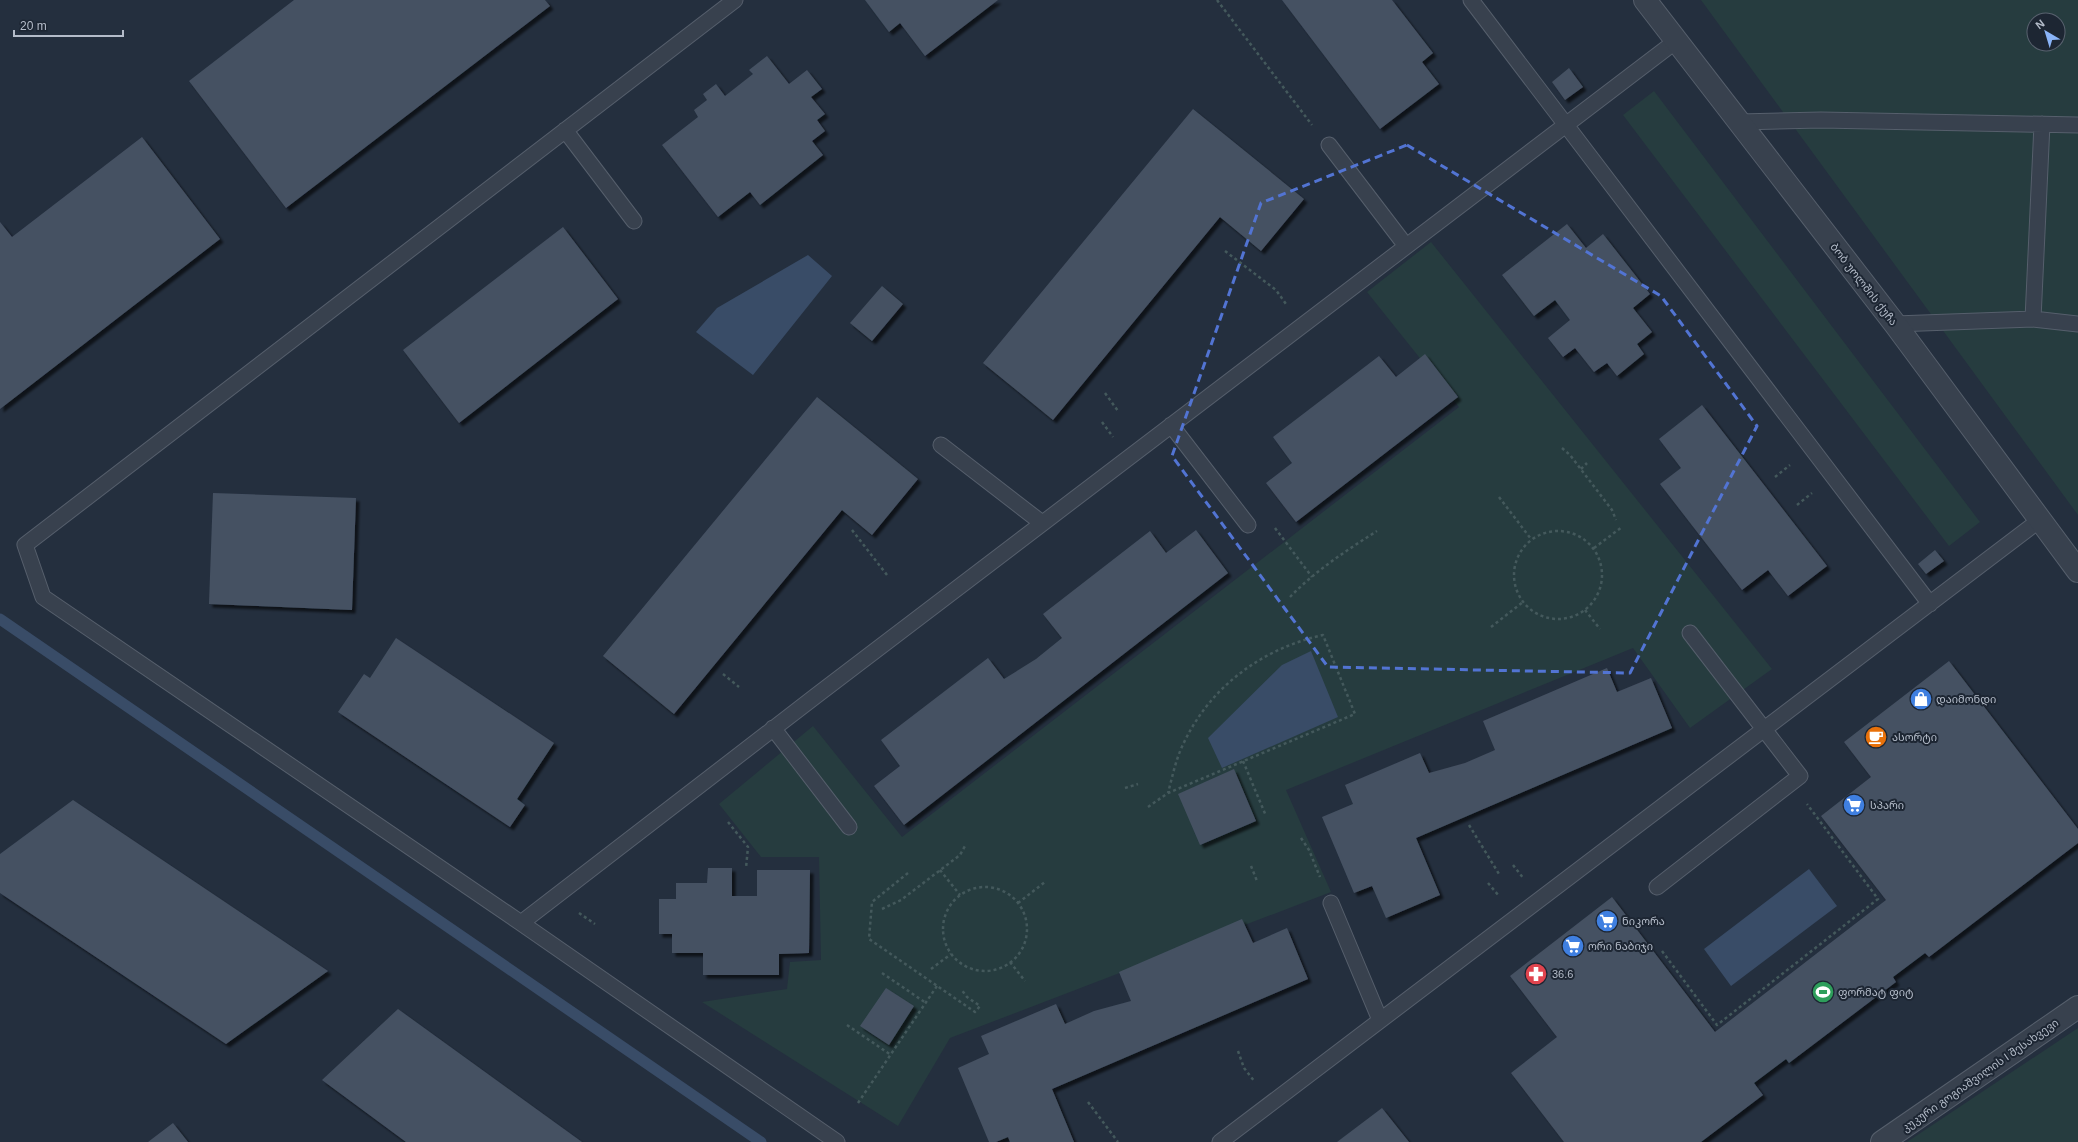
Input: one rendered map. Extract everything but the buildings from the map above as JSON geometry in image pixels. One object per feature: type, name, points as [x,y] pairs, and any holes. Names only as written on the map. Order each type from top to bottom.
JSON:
[{"type":"street","name":"ბობ უოლშის ქუჩა","points":[[1645,0],[1895,324],[2041,519],[2078,571]]},
{"type":"street","name":"კუკური გოგიაშვილის I შესახვევი","points":[[1882,1142],[2078,1007]]},
{"type":"lane","points":[[735,0],[25,545],[43,597],[521,923],[837,1142]]},
{"type":"lane","points":[[1471,0],[1567,124],[1726,337],[1930,604]]},
{"type":"lane","points":[[521,923],[773,728],[1676,41]]},
{"type":"lane","points":[[1739,122],[1821,120],[2078,125]]},
{"type":"lane","points":[[2033,319],[2042,124]]},
{"type":"lane","points":[[565,130],[634,221]]},
{"type":"lane","points":[[1329,145],[1406,246]]},
{"type":"lane","points":[[1895,324],[2033,319],[2078,324]]},
{"type":"lane","points":[[1171,425],[1248,525]]},
{"type":"lane","points":[[941,445],[1042,523]]},
{"type":"lane","points":[[1220,1142],[2041,519]]},
{"type":"lane","points":[[1657,887],[1800,776],[1690,633]]},
{"type":"lane","points":[[773,728],[849,827]]},
{"type":"lane","points":[[1331,903],[1380,1020]]},
{"type":"path","points":[[1217,0],[1315,129]]},
{"type":"path","points":[[1225,251],[1276,290],[1302,325]]},
{"type":"path","points":[[1105,393],[1118,411]]},
{"type":"path","points":[[1562,448],[1570,455],[1612,510],[1616,520]]},
{"type":"path","points":[[1581,469],[1587,463]]},
{"type":"path","points":[[1499,497],[1532,539]]},
{"type":"path","points":[[1594,548],[1622,527]]},
{"type":"path","points":[[852,530],[887,575]]},
{"type":"path","points":[[1558,530],[1572,532],[1584,538],[1594,548],[1601,561],[1603,574],[1600,588],[1595,600],[1585,610],[1564,619],[1552,618],[1531,610],[1523,602],[1516,590],[1514,576],[1516,562],[1522,549],[1532,539],[1544,533],[1558,530]]},
{"type":"path","points":[[1290,597],[1300,587],[1348,550],[1377,531]]},
{"type":"path","points":[[1491,627],[1523,602]]},
{"type":"path","points":[[1585,610],[1600,629]]},
{"type":"path","points":[[1148,807],[1168,793],[1355,714],[1323,635],[1301,640],[1280,648],[1251,664],[1223,688],[1197,717],[1181,749],[1168,793]]},
{"type":"path","points":[[724,674],[739,687]]},
{"type":"path","points":[[1242,761],[1266,816]]},
{"type":"path","points":[[1662,951],[1717,1025],[1878,899],[1792,783]]},
{"type":"path","points":[[1125,788],[1138,784]]},
{"type":"path","points":[[728,822],[748,847],[746,868]]},
{"type":"path","points":[[1469,825],[1499,874]]},
{"type":"path","points":[[1300,838],[1309,850],[1320,877]]},
{"type":"path","points":[[882,909],[901,900],[960,855],[965,846]]},
{"type":"path","points":[[1251,866],[1257,881]]},
{"type":"path","points":[[940,870],[960,895]]},
{"type":"path","points":[[908,873],[872,902],[869,939],[975,1012],[980,1006],[967,997],[961,989]]},
{"type":"path","points":[[1018,903],[1045,882]]},
{"type":"path","points":[[984,887],[997,888],[1009,894],[1018,903],[1024,913],[1026,934],[1023,945],[1018,954],[1010,962],[998,968],[985,971],[973,969],[960,963],[951,954],[945,944],[943,923],[946,912],[952,902],[960,895],[972,889],[984,887]]},
{"type":"path","points":[[931,969],[951,954]]},
{"type":"path","points":[[1010,962],[1025,981]]},
{"type":"path","points":[[882,973],[926,1003]]},
{"type":"path","points":[[858,1103],[937,986]]},
{"type":"path","points":[[847,1025],[891,1055]]},
{"type":"path","points":[[1238,1051],[1244,1068],[1271,1104]]},
{"type":"path","points":[[1088,1102],[1118,1142]]},
{"type":"highlighted area","points":[[1407,145],[1661,296],[1757,426],[1630,673],[1328,667],[1172,456],[1261,203]]},
{"type":"green space","points":[[1701,0],[2078,0],[2078,515]]},
{"type":"green space","points":[[1654,91],[1980,522],[1949,546],[1623,115]]},
{"type":"green space","points":[[1431,242],[1772,669],[1690,728],[1633,648],[1286,790],[1331,892],[950,1038],[898,1126],[702,1002],[787,989],[790,962],[821,960],[819,857],[761,857],[719,804],[813,726],[902,837],[1459,407],[1367,292]]},
{"type":"green space","points":[[2078,1028],[2078,1142],[1907,1142]]},
{"type":"water","points":[[808,255],[832,276],[753,375],[696,332],[717,308]]},
{"type":"water","points":[[1311,651],[1338,717],[1222,768],[1208,738],[1282,665]]},
{"type":"water","points":[[1809,869],[1837,906],[1731,986],[1704,949]]},
{"type":"waterway","points":[[0,619],[761,1142]]},
{"type":"place","name":"დაიმონდი","points":[[1921,699]]},
{"type":"place","name":"ასორტი","points":[[1876,737]]},
{"type":"place","name":"სპარი","points":[[1854,805]]},
{"type":"place","name":"ნიკორა","points":[[1607,921]]},
{"type":"place","name":"ორი ნაბიჯი","points":[[1573,946]]},
{"type":"place","name":"36.6","points":[[1536,974]]},
{"type":"place","name":"ფორმატ ფიტ","points":[[1823,992]]}]
